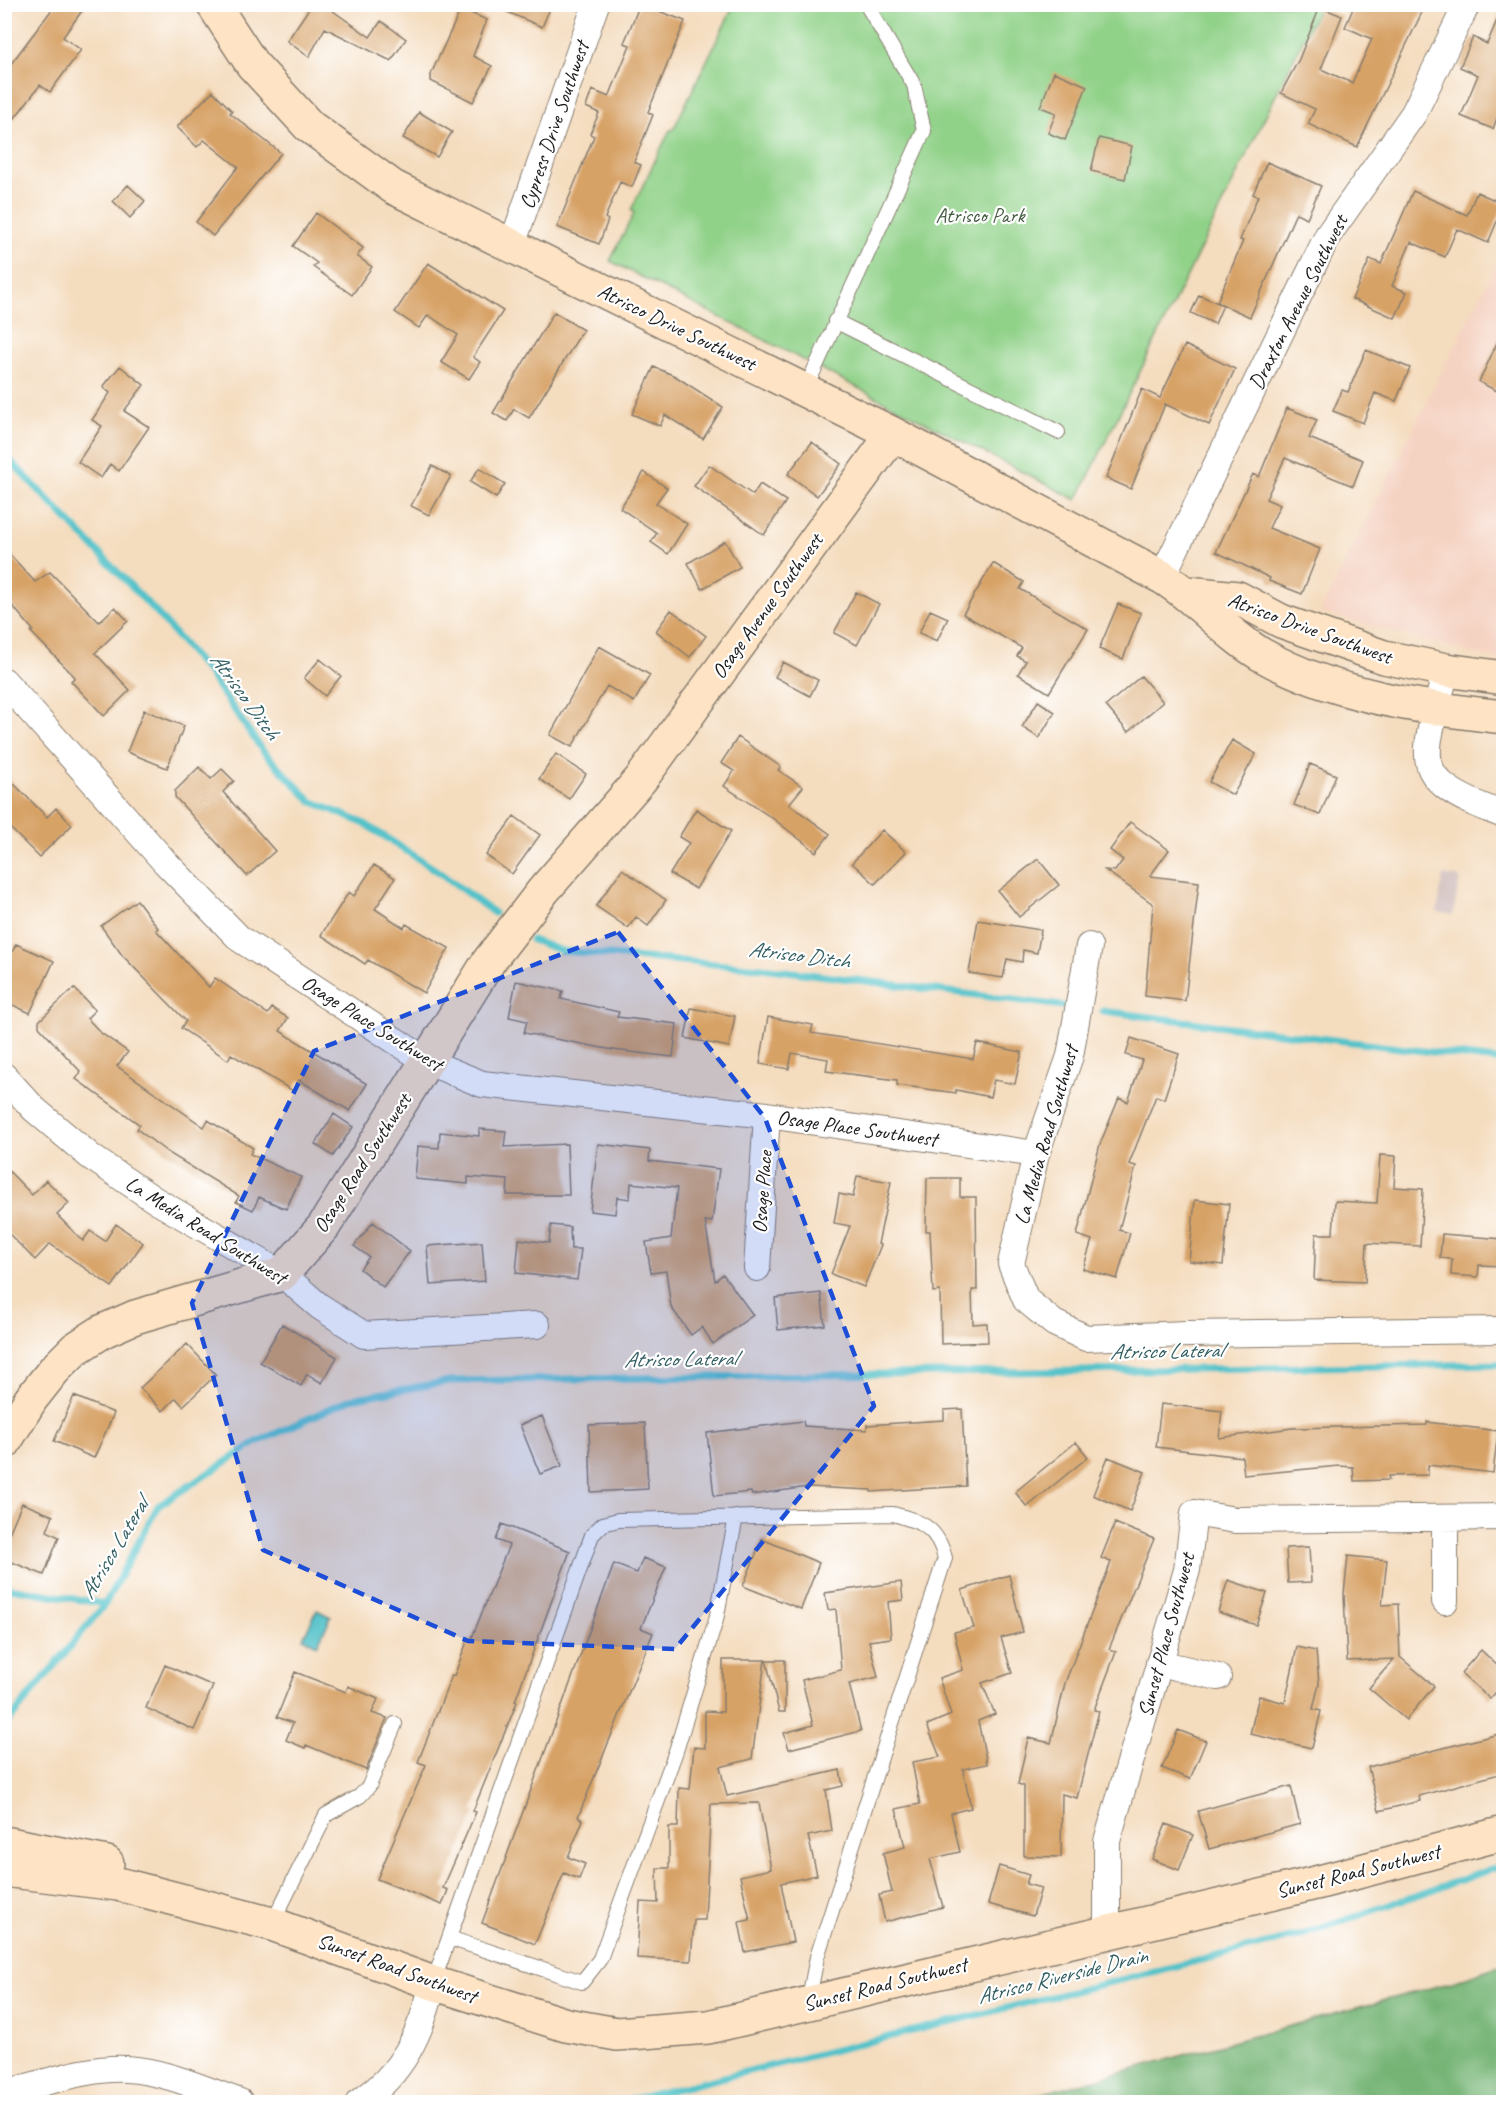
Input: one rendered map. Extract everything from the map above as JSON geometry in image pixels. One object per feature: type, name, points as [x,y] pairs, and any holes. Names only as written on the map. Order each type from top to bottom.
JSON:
[{"type":"street","name":"Atrisco Drive Southwest","points":[[213,4],[252,64],[309,126],[393,187],[893,434],[1174,585],[1222,627],[1262,655],[1317,679],[1369,696],[1436,710],[1503,717]]},
{"type":"street","name":"Cypress Drive Southwest","points":[[512,245],[596,4]]},
{"type":"street","name":"Draxton Avenue Southwest","points":[[1174,585],[1328,235],[1414,113],[1467,4]]},
{"type":"street","name":"Osage Avenue Southwest","points":[[641,779],[893,434]]},
{"type":"street","name":"Atrisco Drive Southwest","points":[[1174,585],[1238,598],[1281,621],[1384,657],[1446,670],[1503,678]]},
{"type":"street","points":[[1446,670],[1427,749],[1429,769],[1440,785],[1462,800],[1503,815]]},
{"type":"street","name":"Osage Place Southwest","points":[[4,681],[165,862],[240,939],[428,1062],[482,1084],[767,1114],[1036,1154]]},
{"type":"street","name":"Osage Road Southwest","points":[[282,1274],[324,1227],[489,961],[543,891],[641,779]]},
{"type":"street","name":"La Media Road Southwest","points":[[1089,946],[1070,1056],[1036,1154],[1011,1264],[1026,1300],[1054,1323],[1086,1338],[1187,1334],[1503,1330]]},
{"type":"street","name":"La Media Road Southwest","points":[[4,1076],[34,1108],[91,1157],[155,1200],[282,1274],[318,1306],[364,1335],[537,1325]]},
{"type":"street","name":"Osage Place","points":[[757,1269],[767,1114]]},
{"type":"street","points":[[4,1443],[31,1399],[54,1370],[75,1349],[103,1331],[135,1317],[282,1274]]},
{"type":"street","name":"Sunset Place Southwest","points":[[1107,1931],[1107,1841],[1187,1570],[1194,1514],[1234,1520],[1503,1517]]},
{"type":"street","points":[[1445,1518],[1445,1601]]},
{"type":"street","points":[[1160,1663],[1218,1677]]},
{"type":"street","name":"Sunset Road Southwest","points":[[4,1844],[80,1856],[136,1871],[192,1889],[272,1924],[433,1983],[566,2025],[617,2034],[708,2027],[1316,1883],[1503,1833]]},
{"type":"street","name":"Sunset Road Southwest","points":[[4,1870],[118,1884],[272,1924]]},
{"type":"street","points":[[359,2103],[391,2077],[407,2055],[428,2003],[433,1983]]},
{"type":"street","points":[[4,2093],[92,2072],[124,2069],[164,2075],[240,2103]]},
{"type":"lane","points":[[805,390],[924,131],[914,85],[866,4]]},
{"type":"lane","points":[[836,321],[1058,432]]},
{"type":"lane","points":[[433,1983],[592,1535],[603,1524],[618,1520],[893,1514],[927,1526],[940,1539],[945,1558],[817,1958],[808,2003]]},
{"type":"lane","points":[[449,1938],[582,1982],[600,1959],[676,1750],[716,1620],[736,1517]]},
{"type":"lane","points":[[272,1924],[326,1815],[360,1796],[369,1786],[394,1724]]},
{"type":"highlighted area","points":[[618,932],[765,1118],[874,1406],[675,1649],[468,1641],[263,1550],[192,1303],[314,1051]]},
{"type":"shaded area","points":[[1503,251],[1503,661],[1320,612]]},
{"type":"shaded area","points":[[1443,875],[1460,878],[1453,915],[1437,912]]},
{"type":"green space","name":"Atrisco Park","points":[[734,5],[1320,5],[1077,500],[610,261],[634,213],[631,210]]},
{"type":"green space","points":[[1503,1964],[1503,2102],[1011,2102],[1452,1982]]},
{"type":"water","points":[[317,1610],[331,1617],[317,1645],[303,1638]]},
{"type":"building","points":[[56,4],[87,4],[63,37],[81,50],[50,92],[40,85],[4,132],[4,73]]},
{"type":"building","points":[[312,4],[323,4],[370,37],[381,21],[406,39],[391,61],[325,28],[309,57],[287,41]]},
{"type":"building","points":[[489,4],[552,4],[542,27]]},
{"type":"building","points":[[640,4],[685,21],[648,112],[653,115],[634,162],[641,165],[632,187],[620,182],[605,218],[608,220],[599,244],[557,227],[594,136],[590,134],[599,113],[586,107],[592,90],[609,97],[630,45],[624,43]]},
{"type":"building","points":[[1355,4],[1426,4],[1357,147],[1308,124],[1315,109],[1281,93],[1299,59],[1320,7],[1342,16],[1321,69],[1352,83],[1372,39],[1345,27]]},
{"type":"building","points":[[1503,6],[1503,102],[1493,129],[1461,116],[1478,75],[1460,67],[1473,37],[1487,44]]},
{"type":"building","points":[[461,9],[487,20],[473,56],[492,66],[473,102],[431,81],[431,74]]},
{"type":"building","points":[[1054,72],[1087,86],[1065,140],[1048,133],[1056,113],[1040,107]]},
{"type":"building","points":[[213,91],[232,111],[230,113],[281,153],[213,236],[196,222],[238,167],[204,140],[197,147],[177,127]]},
{"type":"building","points":[[419,112],[452,132],[437,157],[403,138]]},
{"type":"building","points":[[1099,138],[1132,146],[1125,179],[1091,171]]},
{"type":"building","points":[[1267,162],[1321,186],[1307,218],[1296,213],[1250,317],[1217,302],[1243,241],[1240,240],[1258,196],[1253,194]]},
{"type":"building","points":[[128,185],[145,201],[130,218],[113,201]]},
{"type":"building","points":[[1413,191],[1467,215],[1477,192],[1503,204],[1503,207],[1488,243],[1457,229],[1445,257],[1411,242],[1392,286],[1407,292],[1395,318],[1352,299],[1370,259],[1381,264]]},
{"type":"building","points":[[316,213],[363,248],[357,256],[372,267],[352,295],[313,267],[317,263],[293,246]]},
{"type":"building","points":[[428,263],[503,311],[473,357],[480,362],[469,379],[441,362],[458,335],[428,315],[419,328],[395,312]]},
{"type":"building","points":[[1199,295],[1223,305],[1215,324],[1191,313]]},
{"type":"building","points":[[554,312],[583,330],[529,418],[514,409],[507,421],[493,413]]},
{"type":"building","points":[[1503,330],[1503,394],[1479,382]]},
{"type":"building","points":[[1185,345],[1235,369],[1209,425],[1165,404],[1131,489],[1106,478],[1142,389],[1160,398]]},
{"type":"building","points":[[1366,350],[1410,368],[1396,401],[1375,393],[1363,423],[1333,411],[1342,390],[1348,392]]},
{"type":"building","points":[[120,366],[144,385],[124,411],[149,427],[119,471],[110,464],[101,478],[78,462],[102,426],[92,420],[110,393],[103,387]]},
{"type":"building","points":[[654,367],[675,376],[723,407],[703,439],[665,415],[660,426],[632,414]]},
{"type":"building","points":[[1287,408],[1317,420],[1309,438],[1363,460],[1353,486],[1285,458],[1266,499],[1280,505],[1269,528],[1320,549],[1302,594],[1269,581],[1270,578],[1216,552],[1253,474],[1259,477]]},
{"type":"building","points":[[812,442],[841,464],[817,496],[788,474]]},
{"type":"building","points":[[709,465],[753,495],[760,484],[786,501],[764,535],[694,486]]},
{"type":"building","points":[[432,466],[451,476],[429,515],[411,506]]},
{"type":"building","points":[[479,468],[505,484],[496,498],[470,482]]},
{"type":"building","points":[[644,472],[667,488],[656,503],[687,524],[668,554],[651,542],[657,533],[620,508]]},
{"type":"building","points":[[725,541],[740,567],[702,589],[688,563]]},
{"type":"building","points":[[4,548],[35,582],[50,572],[99,622],[115,607],[128,621],[95,653],[130,690],[104,716],[71,681],[75,677],[31,632],[33,630],[4,596]]},
{"type":"building","points":[[993,563],[1024,582],[1020,589],[1088,629],[1049,693],[1018,674],[1026,661],[1017,656],[1022,648],[963,614]]},
{"type":"building","points":[[856,592],[879,604],[857,645],[834,633]]},
{"type":"building","points":[[1118,604],[1141,613],[1123,659],[1099,649]]},
{"type":"building","points":[[671,610],[706,636],[690,657],[656,631]]},
{"type":"building","points":[[930,610],[948,618],[937,641],[919,633]]},
{"type":"building","points":[[599,646],[650,675],[634,702],[607,686],[572,747],[550,735]]},
{"type":"building","points":[[320,659],[341,676],[325,696],[304,678]]},
{"type":"building","points":[[783,662],[818,680],[810,696],[775,677]]},
{"type":"building","points":[[1141,676],[1163,702],[1128,732],[1106,706]]},
{"type":"building","points":[[1038,701],[1055,712],[1039,738],[1022,727]]},
{"type":"building","points":[[144,710],[184,726],[167,768],[127,752]]},
{"type":"building","points":[[738,737],[781,767],[778,770],[803,787],[789,804],[830,834],[816,852],[775,820],[724,786],[734,771],[721,763]]},
{"type":"building","points":[[1232,740],[1256,754],[1233,795],[1209,782]]},
{"type":"building","points":[[556,754],[586,774],[569,799],[539,779]]},
{"type":"building","points":[[1310,764],[1336,775],[1320,815],[1294,805]]},
{"type":"building","points":[[199,767],[211,779],[222,769],[234,781],[223,792],[275,851],[247,876],[175,797],[175,791]]},
{"type":"building","points":[[4,774],[47,817],[56,808],[72,825],[39,857],[4,822]]},
{"type":"building","points":[[696,809],[731,831],[696,889],[670,874],[689,843],[679,837]]},
{"type":"building","points":[[514,816],[540,835],[512,874],[486,855]]},
{"type":"building","points":[[1130,822],[1169,850],[1150,876],[1199,882],[1185,1001],[1145,996],[1153,904],[1105,870],[1115,871],[1123,860],[1110,850]]},
{"type":"building","points":[[882,830],[906,852],[875,884],[852,863]]},
{"type":"building","points":[[1038,859],[1059,885],[1019,917],[998,891]]},
{"type":"building","points":[[374,865],[395,878],[375,909],[404,928],[406,924],[449,948],[424,993],[368,960],[365,964],[321,935],[349,892],[354,896]]},
{"type":"building","points":[[622,869],[666,900],[648,926],[636,917],[628,928],[596,906]]},
{"type":"building","points":[[137,900],[158,928],[156,930],[209,987],[215,978],[268,1014],[272,1008],[288,1018],[280,1031],[367,1084],[350,1111],[299,1080],[293,1091],[231,1054],[228,1060],[181,1028],[186,1021],[122,955],[101,926]]},
{"type":"building","points":[[978,920],[1041,930],[1037,953],[1023,950],[1022,962],[1007,959],[1003,978],[969,973]]},
{"type":"building","points":[[16,944],[54,961],[30,1013],[4,1001],[4,970]]},
{"type":"building","points":[[516,981],[563,991],[561,999],[619,1012],[617,1017],[677,1024],[673,1057],[613,1050],[524,1033],[527,1021],[509,1017]]},
{"type":"building","points":[[74,988],[95,1010],[87,1018],[101,1033],[128,1052],[117,1066],[204,1127],[208,1120],[253,1148],[250,1154],[301,1177],[286,1209],[259,1197],[253,1210],[236,1202],[239,1196],[167,1152],[137,1129],[140,1125],[76,1079],[81,1072],[39,1027],[39,1021]]},
{"type":"building","points":[[691,1008],[735,1016],[729,1047],[685,1038]]},
{"type":"building","points":[[768,1017],[813,1025],[811,1033],[973,1059],[977,1043],[1022,1052],[1015,1084],[994,1080],[990,1097],[956,1090],[956,1093],[897,1085],[897,1080],[826,1071],[828,1059],[792,1053],[789,1069],[760,1064]]},
{"type":"building","points":[[1131,1038],[1179,1054],[1164,1099],[1156,1096],[1129,1164],[1136,1166],[1119,1230],[1130,1233],[1117,1279],[1083,1269],[1092,1240],[1077,1235],[1100,1144],[1119,1098],[1128,1102],[1142,1060],[1126,1055]]},
{"type":"building","points":[[334,1114],[353,1127],[333,1156],[315,1144]]},
{"type":"building","points":[[479,1129],[506,1131],[504,1147],[567,1144],[569,1195],[507,1195],[508,1180],[468,1177],[468,1184],[415,1179],[418,1146],[439,1148],[440,1132],[479,1136]]},
{"type":"building","points":[[598,1144],[650,1150],[649,1161],[719,1169],[712,1222],[705,1221],[715,1281],[723,1274],[753,1315],[713,1344],[702,1327],[691,1335],[671,1307],[666,1271],[651,1273],[646,1242],[671,1238],[677,1188],[631,1183],[630,1199],[617,1197],[615,1214],[590,1211]]},
{"type":"building","points":[[1380,1155],[1396,1156],[1394,1187],[1423,1189],[1420,1246],[1367,1243],[1365,1282],[1314,1280],[1316,1234],[1333,1234],[1335,1201],[1377,1203]]},
{"type":"building","points":[[4,1166],[32,1195],[46,1180],[69,1203],[57,1215],[83,1241],[90,1231],[105,1241],[116,1224],[143,1243],[112,1287],[50,1244],[35,1260],[4,1229]]},
{"type":"building","points":[[857,1176],[891,1182],[878,1244],[881,1245],[864,1287],[831,1274],[850,1226],[834,1223],[839,1194],[853,1197]]},
{"type":"building","points":[[927,1178],[960,1178],[960,1197],[976,1197],[977,1290],[972,1290],[973,1324],[987,1323],[988,1342],[941,1344],[940,1291],[933,1292],[930,1231],[926,1231]]},
{"type":"building","points":[[1195,1200],[1229,1204],[1223,1265],[1189,1261]]},
{"type":"building","points":[[373,1222],[410,1251],[383,1287],[360,1269],[369,1257],[354,1246]]},
{"type":"building","points":[[551,1225],[570,1227],[571,1249],[581,1249],[577,1280],[516,1273],[519,1239],[549,1243]]},
{"type":"building","points":[[1442,1234],[1503,1239],[1503,1266],[1479,1265],[1478,1277],[1451,1275],[1452,1259],[1440,1258]]},
{"type":"building","points":[[482,1242],[485,1281],[430,1285],[427,1246]]},
{"type":"building","points":[[821,1293],[825,1325],[778,1330],[775,1298]]},
{"type":"building","points":[[282,1324],[337,1357],[322,1383],[307,1374],[301,1386],[260,1362]]},
{"type":"building","points":[[187,1344],[216,1375],[183,1406],[176,1398],[163,1411],[140,1388]]},
{"type":"building","points":[[74,1396],[114,1413],[94,1458],[54,1441]]},
{"type":"building","points":[[1161,1404],[1222,1411],[1219,1438],[1292,1428],[1427,1425],[1427,1422],[1498,1431],[1493,1473],[1428,1465],[1428,1475],[1388,1476],[1389,1480],[1354,1481],[1353,1467],[1339,1466],[1244,1475],[1242,1457],[1156,1447]]},
{"type":"building","points":[[962,1409],[966,1486],[871,1492],[871,1490],[808,1487],[752,1495],[751,1492],[714,1496],[707,1433],[803,1421],[804,1426],[867,1430],[867,1425],[944,1420],[944,1410]]},
{"type":"building","points":[[542,1416],[562,1466],[540,1474],[520,1425]]},
{"type":"building","points":[[645,1423],[648,1489],[591,1492],[589,1425]]},
{"type":"building","points":[[1076,1442],[1088,1457],[1027,1507],[1015,1492]]},
{"type":"building","points":[[1108,1457],[1145,1472],[1130,1511],[1093,1495]]},
{"type":"building","points":[[22,1503],[53,1516],[47,1531],[59,1537],[44,1575],[4,1559],[4,1545]]},
{"type":"building","points":[[1115,1523],[1154,1539],[1109,1649],[1116,1652],[1094,1710],[1099,1711],[1077,1798],[1062,1794],[1061,1857],[1024,1856],[1024,1786],[1018,1784],[1028,1738],[1051,1743],[1065,1683],[1111,1562],[1101,1558]]},
{"type":"building","points":[[502,1524],[570,1551],[515,1701],[517,1702],[473,1811],[476,1812],[443,1888],[448,1890],[442,1905],[377,1879],[426,1765],[418,1762],[452,1675],[454,1676],[468,1639],[471,1640],[509,1545],[496,1540]]},
{"type":"building","points":[[762,1539],[819,1563],[801,1609],[743,1586]]},
{"type":"building","points":[[1309,1547],[1311,1582],[1288,1583],[1286,1548]]},
{"type":"building","points":[[1348,1556],[1387,1560],[1382,1605],[1398,1604],[1400,1657],[1434,1686],[1406,1720],[1369,1688],[1394,1659],[1347,1661],[1344,1594]]},
{"type":"building","points":[[643,1558],[666,1567],[641,1628],[653,1633],[578,1817],[583,1820],[568,1857],[585,1864],[579,1879],[564,1873],[535,1944],[482,1923],[614,1564],[637,1573]]},
{"type":"building","points":[[1009,1575],[1023,1632],[1001,1638],[1012,1673],[982,1683],[995,1714],[978,1721],[987,1764],[963,1769],[971,1808],[951,1813],[960,1852],[930,1859],[943,1907],[885,1922],[879,1895],[892,1892],[883,1853],[905,1847],[896,1809],[920,1804],[912,1762],[940,1757],[927,1725],[951,1715],[939,1678],[963,1670],[954,1632],[974,1628],[962,1590]]},
{"type":"building","points":[[1228,1580],[1267,1593],[1256,1625],[1218,1612]]},
{"type":"building","points":[[901,1582],[903,1600],[888,1602],[891,1638],[869,1641],[878,1677],[849,1684],[861,1731],[789,1749],[784,1733],[813,1725],[802,1680],[841,1670],[836,1609],[828,1610],[825,1593]]},
{"type":"building","points":[[1297,1647],[1316,1651],[1319,1684],[1313,1709],[1321,1711],[1312,1748],[1250,1734],[1259,1696],[1285,1703]]},
{"type":"building","points":[[1481,1650],[1503,1671],[1503,1684],[1490,1699],[1461,1673]]},
{"type":"building","points":[[723,1660],[765,1660],[752,1759],[720,1767],[727,1796],[840,1770],[843,1786],[826,1790],[832,1831],[808,1836],[817,1875],[781,1883],[793,1942],[745,1952],[739,1922],[750,1920],[740,1876],[771,1869],[759,1803],[711,1804],[705,1920],[694,1920],[691,1961],[637,1958],[640,1902],[658,1903],[657,1868],[669,1868],[669,1827],[678,1827],[679,1788],[690,1789],[694,1747],[705,1748],[705,1711],[723,1712]]},
{"type":"building","points":[[766,1660],[785,1660],[785,1712],[779,1712]]},
{"type":"building","points":[[165,1665],[213,1686],[194,1730],[146,1708]]},
{"type":"building","points":[[295,1672],[346,1692],[348,1686],[378,1699],[372,1713],[387,1718],[366,1770],[306,1745],[305,1748],[286,1740],[293,1723],[277,1717]]},
{"type":"building","points":[[1178,1730],[1206,1741],[1190,1779],[1162,1768]]},
{"type":"building","points":[[1503,1733],[1503,1773],[1419,1796],[1420,1801],[1379,1811],[1368,1767]]},
{"type":"building","points":[[1291,1786],[1300,1824],[1209,1849],[1198,1811]]},
{"type":"building","points":[[1166,1824],[1193,1835],[1179,1870],[1152,1859]]},
{"type":"building","points":[[999,1866],[1029,1875],[1026,1884],[1041,1888],[1033,1916],[988,1904]]},
{"type":"waterway","name":"Atrisco Ditch","points":[[4,454],[155,611],[209,674],[263,751],[311,801],[365,824],[436,870],[494,913]]},
{"type":"waterway","name":"Atrisco Ditch","points":[[532,940],[562,951],[762,968],[1063,1006]]},
{"type":"waterway","points":[[1103,1011],[1504,1061]]},
{"type":"waterway","name":"Atrisco Lateral","points":[[4,1727],[105,1604],[158,1506],[255,1443],[351,1399],[450,1381],[1504,1364]]},
{"type":"waterway","points":[[4,1587],[105,1604]]},
{"type":"waterway","name":"Atrisco Riverside Drain","points":[[623,2102],[1299,1936],[1504,1865]]}]
